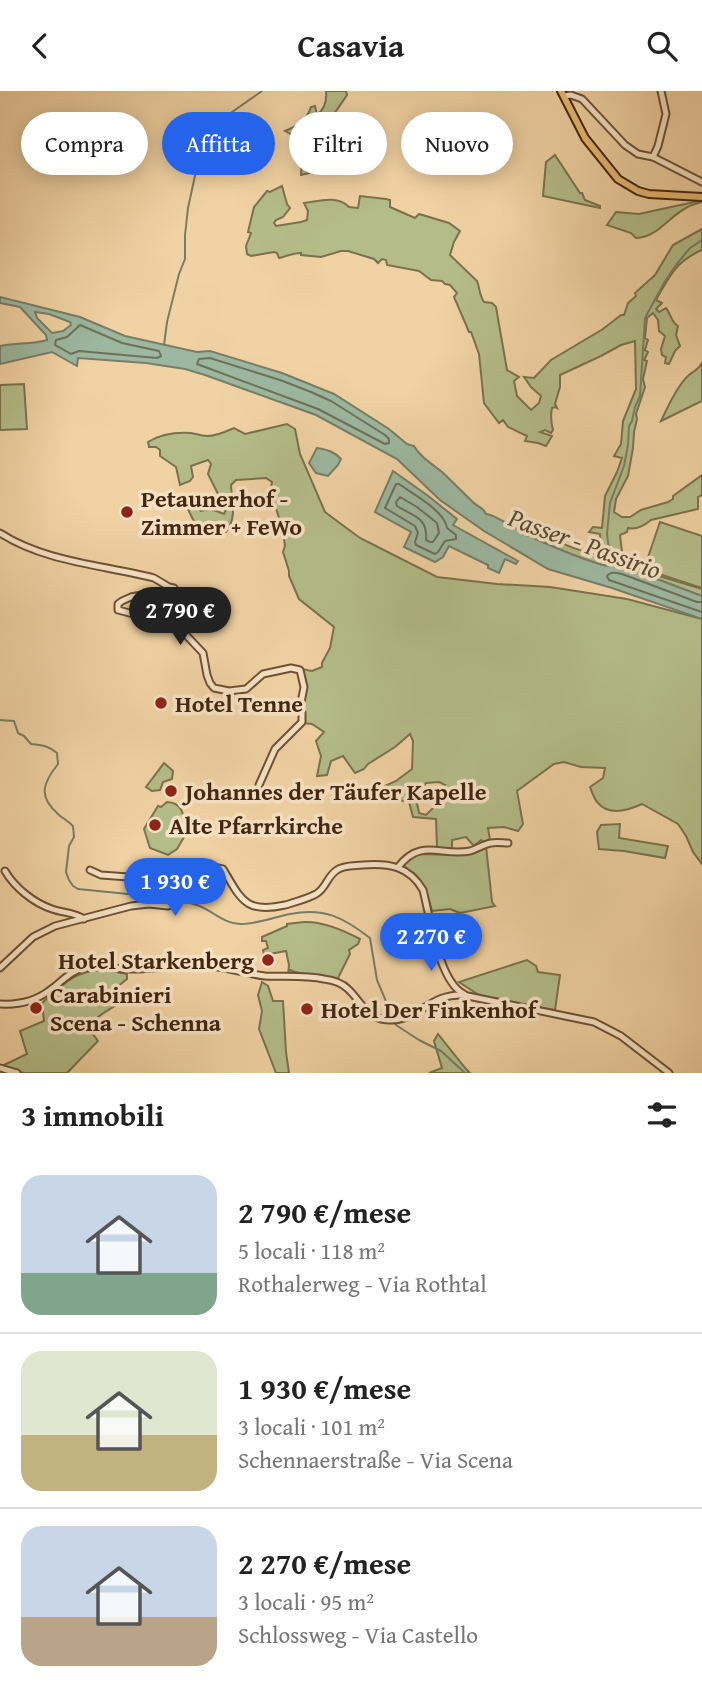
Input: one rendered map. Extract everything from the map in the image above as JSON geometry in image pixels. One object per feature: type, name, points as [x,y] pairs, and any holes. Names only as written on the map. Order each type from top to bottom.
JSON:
[{"type":"main road","points":[[563,94],[585,138],[618,179],[649,194],[702,197]]},
{"type":"street","points":[[653,157],[666,114],[661,91]]},
{"type":"street","points":[[563,94],[582,99],[631,150],[646,157],[653,157],[702,182]]},
{"type":"street","points":[[0,533],[18,544],[42,552],[154,578],[174,588],[127,598],[118,604],[118,610],[164,622],[186,635],[203,653],[207,675],[214,688],[238,690],[250,687],[263,674],[291,668],[300,670],[303,687],[300,708],[302,722],[275,749],[259,785]]},
{"type":"street","points":[[398,867],[405,858],[419,851],[432,849],[454,853],[471,851],[489,843],[508,843]]},
{"type":"street","points":[[0,968],[33,937],[44,931],[137,905],[174,904],[180,896],[183,875],[193,868],[220,868],[225,871],[231,886],[242,898],[257,907],[267,908],[290,904],[315,895],[332,873],[343,867],[390,865],[398,867],[419,883],[443,966],[458,991],[474,998]]},
{"type":"street","points":[[90,870],[101,875],[142,878],[180,896]]},
{"type":"street","points":[[5,871],[30,897],[50,908],[79,915],[84,919]]},
{"type":"street","points":[[0,1004],[34,999],[51,990],[69,974],[89,967],[134,969],[203,965],[265,976],[331,981],[346,988],[364,1010],[381,1019],[390,1020],[412,1015],[443,997],[452,995],[594,1022],[621,1036],[660,1070],[668,1073]]},
{"type":"street","points":[[452,995],[453,982]]},
{"type":"street","points":[[0,1068],[17,1073]]},
{"type":"green space","points":[[326,91],[346,91],[347,95],[335,112],[321,112]]},
{"type":"green space","points":[[315,106],[316,112],[309,112],[311,107]]},
{"type":"green space","points":[[555,155],[585,200],[600,208],[543,196],[546,162]]},
{"type":"green space","points":[[282,186],[290,208],[283,217],[276,220],[276,226],[307,220],[308,211],[304,203],[334,200],[358,208],[360,196],[390,200],[390,207],[415,218],[419,214],[449,223],[460,231],[450,255],[477,281],[484,302],[492,303],[496,307],[507,370],[519,377],[514,381],[517,396],[531,410],[539,403],[541,396],[524,377],[534,378],[551,360],[624,315],[628,303],[636,296],[635,293],[655,275],[673,245],[702,229],[702,250],[679,265],[656,300],[662,303],[656,309],[659,312],[666,308],[678,326],[676,335],[680,346],[669,364],[665,363],[666,357],[662,355],[665,336],[659,331],[658,320],[653,313],[647,318],[645,338],[648,340],[645,350],[648,352],[644,360],[647,361],[643,379],[645,387],[636,414],[628,476],[616,499],[614,512],[622,517],[630,517],[641,510],[668,502],[702,475],[702,495],[698,497],[698,509],[651,520],[637,528],[628,528],[627,532],[620,535],[622,552],[612,559],[702,589],[702,596],[625,567],[606,566],[585,560],[535,539],[540,531],[554,540],[601,556],[600,534],[589,532],[593,527],[602,528],[605,496],[622,458],[614,456],[621,444],[623,421],[636,389],[635,341],[621,345],[560,375],[555,404],[557,408],[552,408],[551,414],[553,430],[551,433],[545,430],[540,432],[552,436],[546,446],[525,441],[527,436],[508,427],[503,420],[499,423],[484,403],[479,354],[454,297],[457,293],[450,285],[431,280],[419,271],[387,265],[386,260],[382,259],[378,263],[374,259],[348,251],[321,257],[301,253],[279,258],[274,252],[251,256],[247,254],[246,246],[251,233],[248,232],[254,207],[267,191]]},
{"type":"green space","points":[[702,202],[679,212],[644,237],[636,238],[631,233],[607,225],[616,212],[639,214]]},
{"type":"green space","points":[[702,363],[702,401],[661,421],[681,384]]},
{"type":"green space","points":[[24,384],[27,429],[0,430],[0,385]]},
{"type":"green space","points":[[287,424],[295,429],[300,454],[325,512],[360,538],[437,577],[550,587],[627,599],[702,619],[702,864],[678,824],[642,804],[613,811],[598,803],[590,787],[603,778],[605,768],[581,767],[564,762],[554,764],[517,791],[523,824],[518,831],[504,827],[488,828],[490,840],[481,840],[474,846],[466,837],[452,840],[452,850],[437,848],[436,819],[413,817],[409,802],[379,796],[378,789],[396,781],[412,769],[413,741],[410,734],[364,769],[355,773],[343,756],[331,761],[327,775],[317,776],[321,756],[316,741],[324,732],[312,724],[301,723],[304,687],[297,668],[312,671],[322,667],[330,648],[334,627],[299,599],[289,576],[283,552],[285,546],[282,526],[269,493],[272,482],[266,478],[236,480],[231,485],[233,515],[226,532],[212,525],[197,528],[186,505],[201,511],[211,509],[224,514],[228,505],[222,502],[208,474],[211,464],[208,460],[191,466],[193,477],[180,485],[176,467],[160,456],[160,450],[156,447],[149,447],[148,442],[169,434],[211,436],[234,428],[245,434]],"holes":[[[439,782],[445,785],[436,795],[445,801],[426,815],[419,813],[416,798],[426,783]]]},
{"type":"green space","points":[[660,522],[702,536],[702,588],[644,569]]},
{"type":"green space","points":[[164,763],[173,771],[172,779],[163,782],[160,790],[152,791],[146,787]]},
{"type":"green space","points":[[167,802],[180,808],[187,832],[177,849],[168,855],[150,848],[144,829],[158,806],[161,807]]},
{"type":"green space","points":[[620,824],[619,838],[668,846],[665,858],[599,849],[597,832],[601,825]]},
{"type":"green space","points":[[486,846],[492,902],[495,906],[460,913],[450,909],[432,911],[422,886],[404,866],[411,857],[420,854],[459,855]]},
{"type":"green space","points":[[304,922],[340,929],[360,939],[358,944],[349,950],[350,954],[337,980],[290,970],[288,974],[286,951],[264,955],[263,950],[268,948],[262,937],[287,924]]},
{"type":"green space","points":[[527,960],[536,966],[538,972],[560,975],[555,1010],[482,997],[459,982]]},
{"type":"green space","points":[[103,969],[127,974],[127,979],[107,995],[115,1006],[92,1024],[91,1031],[98,1041],[67,1073],[24,1073],[2,1066],[27,1054],[20,1031],[44,1021],[42,1003],[76,976]]},
{"type":"green space","points":[[262,982],[268,986],[273,1001],[283,1001],[289,1073],[276,1073],[259,1029],[262,1011],[258,995]]},
{"type":"green space","points":[[438,1034],[470,1073],[429,1073],[442,1068],[434,1041]]},
{"type":"water","points":[[0,297],[80,317],[125,336],[197,352],[210,351],[282,373],[334,394],[389,429],[407,444],[414,446],[486,514],[571,554],[603,565],[625,567],[702,596],[702,619],[548,569],[484,531],[440,500],[397,459],[316,415],[185,369],[78,358],[77,366],[52,352],[0,364],[0,346],[47,340],[46,335],[20,307],[0,303]],"holes":[[[35,312],[70,322],[71,325],[63,331],[52,333],[37,318]]]},
{"type":"water","points":[[317,448],[327,450],[341,459],[328,476],[316,473],[309,463]]},
{"type":"water","points":[[393,471],[457,519],[453,525],[518,561],[516,564],[505,559],[499,573],[449,546],[443,557],[435,562],[404,547],[411,532],[375,512]]},
{"type":"waterway","points":[[164,345],[167,322],[185,259],[188,208],[206,138],[222,119],[262,91]]},
{"type":"waterway","name":"Passer - Passirio","points":[[603,565],[609,549],[607,534],[610,503],[624,466],[629,426],[640,396],[645,318],[676,265],[690,248],[702,240]]},
{"type":"waterway","points":[[0,720],[14,721],[18,733],[31,744],[45,746],[57,753],[58,764],[48,778],[45,796],[52,808],[73,826],[74,837],[69,846],[66,872],[73,886],[78,889],[149,894]]},
{"type":"waterway","points":[[181,901],[203,907],[236,924],[314,912],[333,916],[351,925],[370,938],[377,980],[396,1025],[441,1051],[465,1073]]},
{"type":"place","name":"Petaunerhof - Zimmer + FeWo","points":[[127,512]]},
{"type":"place","name":"Hotel Tenne","points":[[161,703]]},
{"type":"place","name":"Johannes der Täufer Kapelle","points":[[171,791]]},
{"type":"place","name":"Alte Pfarrkirche","points":[[155,825]]},
{"type":"place","name":"Hotel Starkenberg","points":[[268,960]]},
{"type":"place","name":"Carabinieri Scena - Schenna","points":[[36,1008]]},
{"type":"place","name":"Hotel Der Finkenhof","points":[[307,1009]]}]
